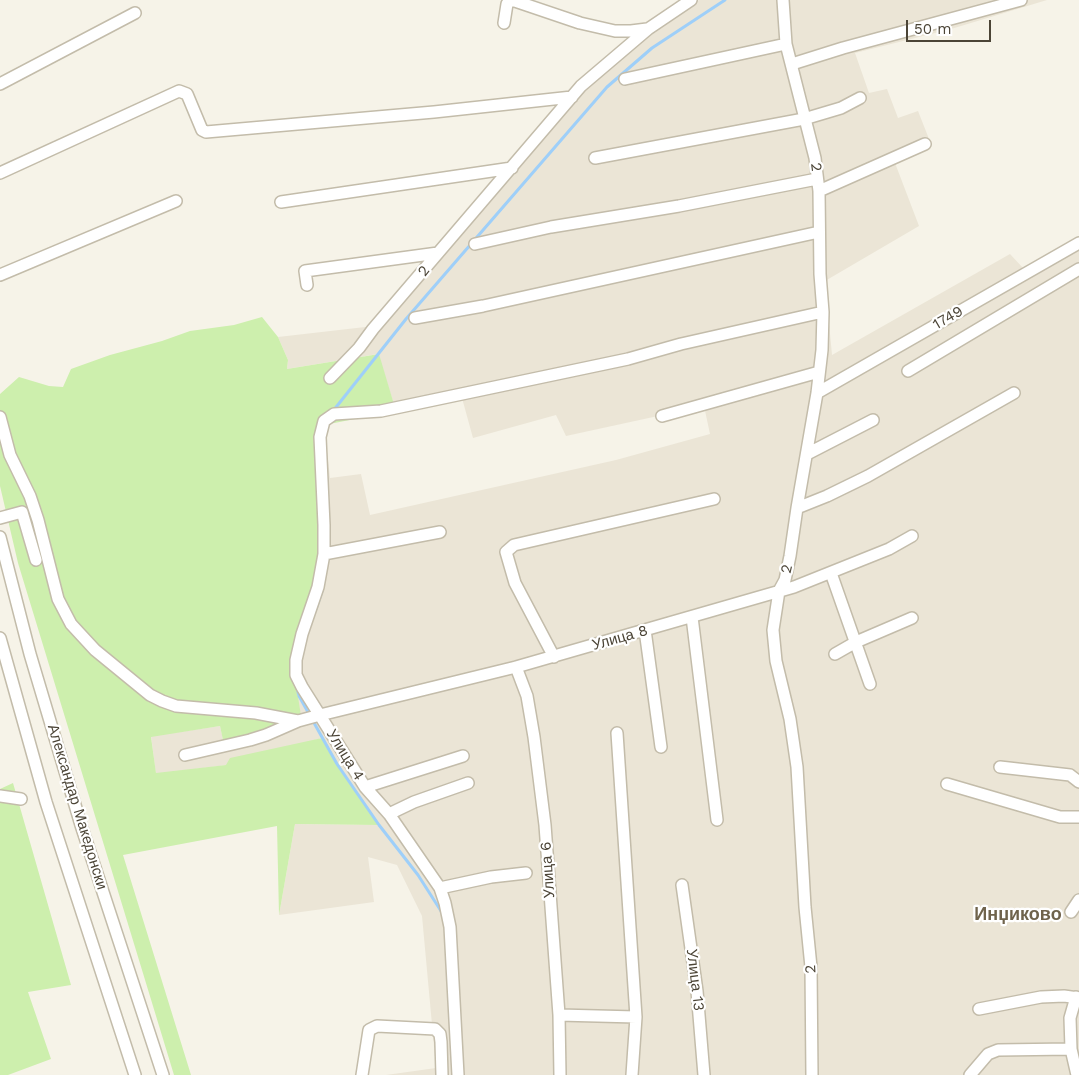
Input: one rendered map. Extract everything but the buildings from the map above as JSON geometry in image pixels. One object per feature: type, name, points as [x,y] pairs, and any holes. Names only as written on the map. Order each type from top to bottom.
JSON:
[{"type":"street","name":"2","points":[[330,378],[359,348],[572,97],[603,66],[648,29],[691,0]]},
{"type":"street","name":"2","points":[[783,0],[786,44],[815,158],[819,191],[823,312],[822,350],[817,393],[796,508],[790,556],[785,580],[779,591],[773,630],[776,661],[790,719],[797,767],[805,907],[811,967],[812,1075]]},
{"type":"street","points":[[792,64],[843,48],[1021,0]]},
{"type":"street","points":[[504,23],[507,4],[510,1],[515,1],[580,23],[615,30],[648,29]]},
{"type":"street","points":[[0,84],[135,13]]},
{"type":"street","points":[[625,79],[786,44]]},
{"type":"street","points":[[0,173],[179,91],[188,94],[202,130],[206,132],[434,112],[572,97]]},
{"type":"street","points":[[595,158],[804,119],[841,108],[860,98]]},
{"type":"street","points":[[819,191],[925,144]]},
{"type":"street","points":[[281,202],[512,168]]},
{"type":"street","points":[[475,244],[551,227],[679,206],[817,179]]},
{"type":"street","points":[[0,275],[176,201]]},
{"type":"street","points":[[415,318],[483,306],[819,232]]},
{"type":"street","name":"1749","points":[[817,393],[1079,243]]},
{"type":"street","points":[[307,285],[305,271],[438,253]]},
{"type":"street","points":[[908,372],[1079,270]]},
{"type":"street","name":"Улица 4","points":[[458,1075],[450,927],[440,888],[389,814],[365,787],[296,675],[296,660],[302,634],[318,587],[324,554],[320,437],[324,421],[334,414],[381,411],[628,358],[823,312]]},
{"type":"street","points":[[662,416],[819,372]]},
{"type":"street","points":[[796,508],[827,496],[868,476],[1014,393]]},
{"type":"street","points":[[0,417],[10,455],[30,496],[38,520],[58,599],[71,624],[95,650],[150,694],[176,706],[256,712],[298,721]]},
{"type":"street","points":[[807,454],[874,420]]},
{"type":"street","points":[[554,657],[515,583],[506,552],[514,545],[714,499]]},
{"type":"street","points":[[0,518],[22,512],[36,560]]},
{"type":"street","points":[[324,554],[440,532]]},
{"type":"street","name":"Улица 8","points":[[185,755],[250,740],[298,721],[320,715],[554,657],[794,587],[889,549],[912,536]]},
{"type":"street","name":"Александар Македонски","points":[[0,537],[30,654],[81,825],[164,1075]]},
{"type":"street","points":[[830,573],[870,684]]},
{"type":"street","points":[[692,617],[717,820]]},
{"type":"street","points":[[835,654],[856,642],[912,618]]},
{"type":"street","points":[[645,630],[661,747]]},
{"type":"street","name":"Александар Македонски","points":[[0,638],[46,802],[135,1075]]},
{"type":"street","name":"Улица 6","points":[[516,667],[527,696],[545,826],[559,1015],[560,1075]]},
{"type":"street","points":[[617,732],[636,1017],[632,1075]]},
{"type":"street","points":[[365,787],[463,756]]},
{"type":"street","points":[[1000,766],[1070,775],[1079,782]]},
{"type":"street","points":[[389,814],[414,802],[468,783]]},
{"type":"street","points":[[947,784],[1060,817],[1079,817]]},
{"type":"street","points":[[0,796],[21,798]]},
{"type":"street","points":[[440,888],[491,877],[526,873]]},
{"type":"street","name":"Улица 13","points":[[682,885],[697,991],[704,1075]]},
{"type":"street","points":[[1071,912],[1079,900]]},
{"type":"street","points":[[979,1009],[1041,996],[1078,998],[1070,1018],[1071,1049],[1077,1075]]},
{"type":"street","points":[[559,1015],[636,1017]]},
{"type":"street","points":[[362,1075],[370,1030],[377,1026],[435,1028],[440,1034],[442,1075]]},
{"type":"street","points":[[970,1075],[988,1054],[998,1050],[1071,1049]]},
{"type":"shaded area","points":[[699,0],[1047,0],[951,29],[855,53],[869,93],[887,89],[898,118],[918,111],[931,144],[895,163],[919,226],[825,281],[832,355],[1010,254],[1023,268],[1079,245],[1079,1075],[386,1075],[436,1068],[422,916],[397,865],[368,857],[374,902],[279,915],[295,824],[378,825],[322,738],[227,765],[156,774],[151,736],[220,726],[224,744],[299,696],[294,671],[325,431],[330,478],[361,474],[370,515],[616,460],[710,434],[704,406],[566,436],[556,415],[473,438],[462,398],[396,411],[378,354],[287,369],[288,360],[278,337],[374,326],[479,211],[605,68]]},
{"type":"green space","points":[[262,317],[278,337],[288,360],[287,369],[379,354],[396,411],[324,425],[329,553],[321,597],[294,671],[301,716],[224,745],[220,726],[151,737],[156,773],[226,765],[230,758],[322,738],[337,764],[379,825],[295,824],[279,915],[277,826],[123,855],[191,1075],[174,1075],[18,563],[0,486],[0,394],[19,377],[49,386],[63,387],[71,369],[110,355],[162,341],[190,331],[234,325]]},
{"type":"green space","points":[[13,783],[71,985],[28,992],[51,1059],[8,1075],[0,1075],[0,789]]},
{"type":"waterway","points":[[333,411],[406,319],[607,87],[652,48],[725,0]]},
{"type":"waterway","points":[[316,609],[322,591]]},
{"type":"waterway","points":[[297,688],[299,696],[337,764],[379,825],[418,875],[441,911]]},
{"type":"district","name":"Инџиково","points":[[1018,915]]}]
